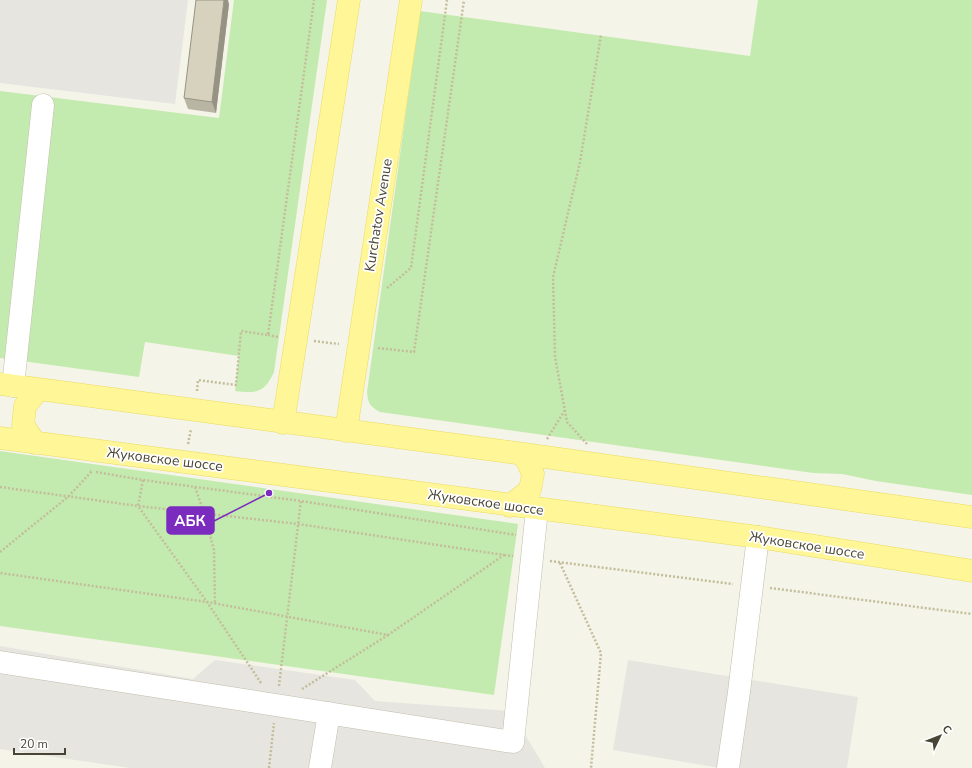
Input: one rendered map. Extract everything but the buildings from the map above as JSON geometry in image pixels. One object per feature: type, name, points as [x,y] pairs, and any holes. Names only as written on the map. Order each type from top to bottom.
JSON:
[{"type":"main road","points":[[282,423],[349,0]]},
{"type":"main road","name":"Kurchatov Avenue","points":[[346,431],[411,0]]},
{"type":"main road","points":[[7,385],[530,455],[972,517]]},
{"type":"main road","points":[[35,442],[23,424],[25,406],[38,390]]},
{"type":"main road","name":"Жуковское шоссе","points":[[0,438],[304,477],[510,506],[758,537],[972,571]]},
{"type":"main road","points":[[510,506],[530,490],[533,474],[530,455]]},
{"type":"lane","points":[[7,385],[43,105]]},
{"type":"lane","points":[[0,662],[513,742],[537,509]]},
{"type":"lane","points":[[728,768],[758,537]]},
{"type":"lane","points":[[320,768],[329,713]]},
{"type":"path","points":[[194,411],[198,380],[236,385],[241,330],[268,336],[314,0]]},
{"type":"path","points":[[364,308],[411,268],[447,0]]},
{"type":"path","points":[[359,346],[414,352],[464,0]]},
{"type":"path","points":[[600,35],[580,162],[553,277],[555,357],[567,422],[608,466]]},
{"type":"path","points":[[530,455],[565,410]]},
{"type":"path","points":[[84,470],[143,480],[301,501],[534,538]]},
{"type":"path","points":[[0,552],[69,496],[92,471]]},
{"type":"path","points":[[269,768],[304,477]]},
{"type":"path","points":[[143,480],[138,506],[207,602],[276,705]]},
{"type":"path","points":[[0,487],[138,506],[298,524],[504,555],[388,635],[276,705]]},
{"type":"path","points":[[195,487],[214,550],[215,604]]},
{"type":"path","points":[[560,562],[601,653],[590,768]]},
{"type":"path","points":[[0,572],[207,602],[388,635]]},
{"type":"green space","points":[[234,0],[327,0],[274,372],[271,379],[264,388],[255,392],[235,391],[239,356],[145,342],[139,377],[0,358],[0,91],[219,118]]},
{"type":"green space","points":[[758,0],[972,0],[972,495],[876,481],[842,474],[813,473],[380,412],[372,406],[369,402],[367,392],[420,11],[750,56]]},
{"type":"green space","points":[[0,451],[518,524],[494,695],[0,626]]},
{"type":"shaded area","points":[[0,0],[188,0],[175,104],[0,83]]},
{"type":"shaded area","points":[[0,646],[193,679],[215,660],[355,680],[375,701],[511,711],[545,768],[130,768],[0,749]]},
{"type":"shaded area","points":[[628,660],[858,697],[847,768],[720,768],[613,750]]},
{"type":"place","name":"АБК","points":[[269,493]]}]
